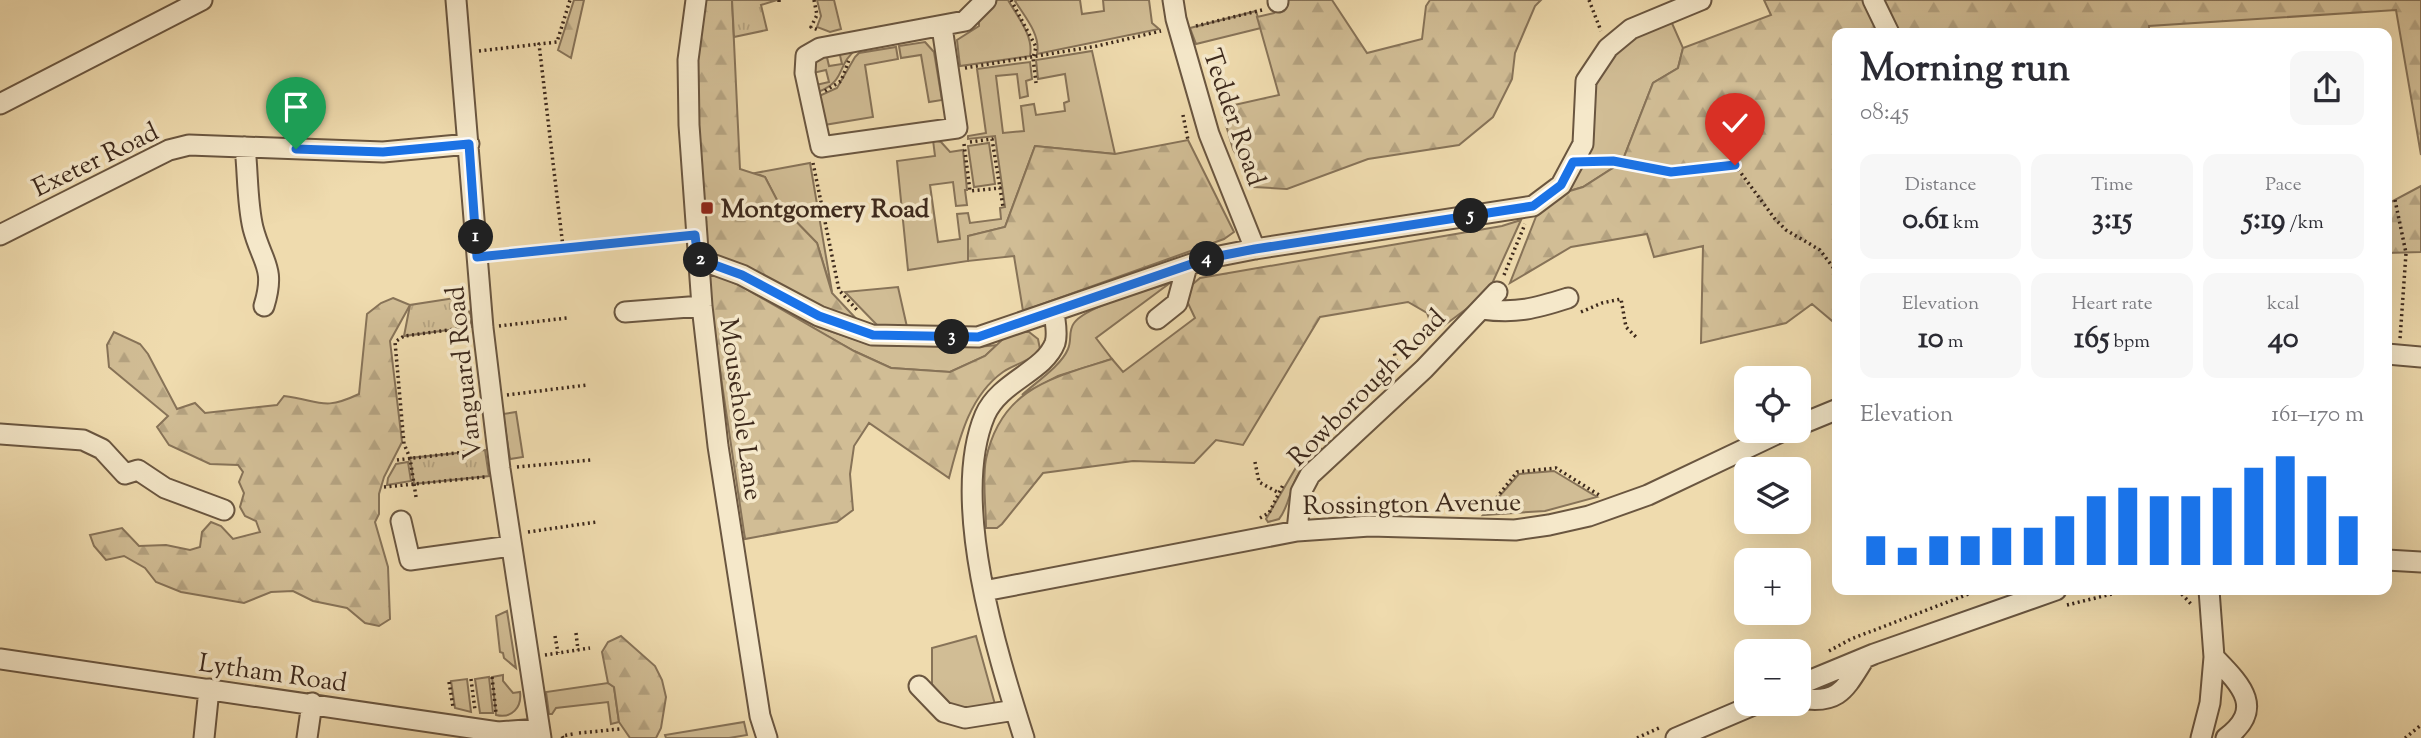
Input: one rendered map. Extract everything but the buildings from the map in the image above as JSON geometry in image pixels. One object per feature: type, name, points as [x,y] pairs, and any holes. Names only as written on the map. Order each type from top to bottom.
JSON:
[{"type":"street","points":[[0,104],[202,0]]},
{"type":"street","name":"Vanguard Road","points":[[456,0],[482,327],[540,734]]},
{"type":"street","name":"Mousehole Lane","points":[[696,0],[688,60],[695,235],[718,446],[760,716],[767,738]]},
{"type":"street","points":[[942,27],[957,128],[821,147],[805,73],[806,56],[865,31],[942,27],[965,22],[986,0]]},
{"type":"street","name":"Tedder Road","points":[[1172,0],[1209,134],[1255,249]]},
{"type":"street","points":[[698,259],[742,275],[819,316],[880,335],[978,337],[1209,258],[1533,206],[1561,185],[1583,144],[1586,81],[1610,47],[1631,29],[1701,0]]},
{"type":"street","points":[[1873,0],[1887,28]]},
{"type":"street","name":"Exeter Road","points":[[0,235],[169,150],[189,145],[383,152],[469,144]]},
{"type":"street","points":[[246,147],[253,228],[269,268],[271,284],[264,306]]},
{"type":"street","points":[[1157,319],[1177,303],[1186,266]]},
{"type":"street","name":"Rowborough Road","points":[[1297,531],[1301,492],[1310,475],[1423,369],[1497,292]]},
{"type":"street","points":[[1482,309],[1508,313],[1569,298]]},
{"type":"street","points":[[625,312],[702,306]]},
{"type":"street","points":[[1024,738],[984,591],[975,541],[973,458],[986,414],[996,398],[1010,384],[1046,358],[1055,342],[1054,312]]},
{"type":"street","points":[[2393,355],[2421,357]]},
{"type":"street","points":[[1811,420],[1832,411]]},
{"type":"street","points":[[0,434],[83,440],[102,449],[125,474],[138,470],[165,488],[224,510]]},
{"type":"street","name":"Rossington Avenue","points":[[984,591],[1297,531],[1370,526],[1515,530],[1549,525],[1617,507],[1648,495],[1758,443]]},
{"type":"street","points":[[401,521],[410,560],[511,540]]},
{"type":"street","points":[[2392,560],[2421,562]]},
{"type":"street","points":[[1811,680],[2040,595]]},
{"type":"street","points":[[2201,738],[2210,703],[2214,657],[2209,595]]},
{"type":"street","points":[[2214,657],[2241,686],[2246,697],[2246,708],[2240,727],[2226,738]]},
{"type":"street","name":"Lytham Road","points":[[0,659],[498,732],[540,734]]},
{"type":"street","points":[[1811,699],[1828,700],[1840,694],[1864,659]]},
{"type":"street","points":[[919,686],[944,712],[965,718],[1015,710]]},
{"type":"street","points":[[205,738],[209,689]]},
{"type":"street","points":[[307,738],[312,704]]},
{"type":"street","points":[[1676,738],[1734,713]]},
{"type":"path","points":[[461,52],[557,42],[570,0]]},
{"type":"path","points":[[814,0],[817,15],[811,27],[820,31]]},
{"type":"path","points":[[1011,0],[1036,47],[1033,58],[1035,83]]},
{"type":"path","points":[[1589,0],[1600,30],[1610,47]]},
{"type":"path","points":[[948,71],[1033,58],[1179,29],[1273,4]]},
{"type":"path","points":[[539,44],[563,247]]},
{"type":"path","points":[[810,96],[836,85],[853,55]]},
{"type":"path","points":[[1000,188],[971,191],[964,142],[992,139],[1000,188],[1003,207]]},
{"type":"path","points":[[1573,162],[1613,161],[1671,172],[1735,165],[1780,224],[1820,250],[1832,266]]},
{"type":"path","points":[[813,162],[839,290],[880,335]]},
{"type":"path","points":[[2393,355],[2406,253],[2395,200]]},
{"type":"path","points":[[1497,292],[1533,206]]},
{"type":"path","points":[[477,257],[695,235]]},
{"type":"path","points":[[416,497],[410,458],[404,444],[395,342],[404,336],[566,318]]},
{"type":"path","points":[[1392,343],[1398,371]]},
{"type":"path","points":[[1373,376],[1375,391]]},
{"type":"path","points":[[491,397],[587,385]]},
{"type":"path","points":[[397,460],[498,448]]},
{"type":"path","points":[[384,487],[591,460]]},
{"type":"path","points":[[1255,462],[1259,482],[1279,493]]},
{"type":"path","points":[[1472,529],[1517,472],[1556,468],[1617,507]]},
{"type":"path","points":[[1257,520],[1269,513],[1284,483]]},
{"type":"path","points":[[511,540],[596,522]]},
{"type":"path","points":[[1827,652],[1862,635],[1966,595]]},
{"type":"path","points":[[576,633],[578,650]]},
{"type":"path","points":[[555,636],[558,653]]},
{"type":"path","points":[[529,658],[590,648]]},
{"type":"path","points":[[492,677],[498,732]]},
{"type":"path","points":[[471,679],[478,729]]},
{"type":"path","points":[[449,682],[456,726]]},
{"type":"path","points":[[2405,738],[2421,725]]},
{"type":"path","points":[[579,733],[620,729]]},
{"type":"path","points":[[563,738],[562,736],[573,734]]},
{"type":"green space","points":[[574,0],[584,0],[571,58],[558,50]]},
{"type":"green space","points":[[705,0],[732,0],[740,169],[765,177],[779,204],[817,243],[832,293],[863,326],[704,254],[695,62]]},
{"type":"green space","points":[[732,0],[777,0],[761,5],[767,30],[734,37]]},
{"type":"green space","points":[[817,0],[834,0],[841,29],[830,32],[817,27],[821,16]]},
{"type":"green space","points":[[996,0],[1008,0],[1020,19],[1030,41],[1030,56],[960,66],[957,40],[979,26],[979,21]]},
{"type":"green space","points":[[1080,0],[1082,14],[1104,11],[1103,0],[1149,0],[1152,23],[1159,29],[1037,54],[1037,40],[1015,1]]},
{"type":"green space","points":[[1287,0],[1332,0],[1367,53],[1422,39],[1426,6],[1430,0],[1541,0],[1535,6],[1515,53],[1512,79],[1493,117],[1459,145],[1368,159],[1287,189],[1254,187],[1233,149],[1221,108],[1279,95],[1257,17],[1274,13]]},
{"type":"green space","points":[[1764,0],[2421,0],[2421,155],[2396,10],[2149,28],[1832,28],[1832,321],[1812,304],[1786,323],[1701,343],[1703,246],[1654,257],[1647,234],[1571,247],[1510,283],[1537,214],[1563,193],[1583,187],[1622,162],[1653,83],[1678,68],[1683,48],[1771,15]]},
{"type":"green space","points":[[1256,11],[1261,28],[1196,44],[1190,28]]},
{"type":"green space","points":[[1671,21],[1683,48],[1678,68],[1653,83],[1622,162],[1583,187],[1563,193],[1582,168],[1592,142],[1594,91],[1601,70],[1616,46]]},
{"type":"green space","points":[[925,42],[934,52],[942,100],[929,102],[921,55],[901,58],[899,46]]},
{"type":"green space","points":[[896,47],[898,59],[865,65],[873,117],[824,125],[819,96],[837,88],[855,57],[859,53]]},
{"type":"green space","points":[[857,49],[846,60],[838,78],[818,92],[816,85],[829,82],[826,70],[813,73],[814,62],[826,53],[829,66],[842,64],[839,51]]},
{"type":"green space","points":[[1092,51],[1115,154],[1035,146],[1005,227],[968,236],[968,261],[908,270],[897,161],[935,156],[933,140],[941,142],[950,152],[963,150],[967,205],[956,206],[953,182],[930,185],[938,242],[960,239],[957,214],[968,213],[970,223],[1001,219],[1000,208],[1005,207],[995,136],[968,139],[968,136],[986,133],[977,69],[1030,62],[1032,79],[1026,81],[1028,96],[1020,98],[1017,74],[996,76],[1003,133],[1024,131],[1021,106],[1034,104],[1036,115],[1065,111],[1064,103],[1069,101],[1065,74],[1038,79],[1036,60]]},
{"type":"green space","points":[[1188,140],[1234,232],[1224,239],[1023,311],[1014,256],[968,261],[968,236],[1005,227],[1035,146],[1115,154]]},
{"type":"green space","points":[[989,143],[995,184],[974,187],[968,146]]},
{"type":"green space","points":[[810,163],[832,292],[817,243],[779,204],[765,177],[755,173]]},
{"type":"green space","points":[[2421,186],[2421,252],[2392,253],[2392,201]]},
{"type":"green space","points":[[1521,220],[1491,286],[1477,301],[1434,333],[1427,313],[1408,302],[1320,317],[1243,445],[1216,440],[1194,463],[1133,461],[1043,473],[1002,524],[997,528],[986,528],[986,459],[993,435],[1004,416],[1017,401],[1050,380],[1112,359],[1123,372],[1195,318],[1186,299],[1187,289],[1200,278],[1502,226]]},
{"type":"green space","points":[[705,270],[739,285],[854,351],[891,368],[950,372],[985,356],[1003,339],[1020,332],[1029,332],[1038,339],[1040,349],[1028,359],[1003,372],[982,393],[967,420],[949,478],[869,423],[854,446],[850,474],[853,510],[837,522],[745,539]]},
{"type":"green space","points":[[1170,283],[1096,338],[1112,359],[1058,376],[1022,395],[1065,355],[1072,326],[1081,317],[1118,299]]},
{"type":"green space","points":[[898,287],[907,327],[877,325],[845,292]]},
{"type":"green space","points":[[461,297],[471,315],[471,327],[404,336],[410,305]]},
{"type":"green space","points":[[393,298],[410,305],[390,341],[402,442],[384,477],[379,494],[379,514],[375,522],[388,567],[390,619],[379,626],[365,623],[347,608],[313,601],[293,591],[271,592],[244,603],[181,592],[156,582],[145,568],[124,556],[106,560],[94,546],[90,535],[122,528],[139,546],[166,545],[190,550],[200,547],[202,532],[211,522],[221,526],[233,539],[260,532],[256,521],[245,516],[240,507],[244,493],[239,482],[243,472],[238,465],[210,464],[169,445],[157,427],[168,416],[109,367],[107,345],[114,332],[140,344],[177,409],[195,403],[205,413],[277,405],[284,396],[329,403],[359,394],[367,314]]},
{"type":"green space","points":[[770,304],[818,327],[871,345],[997,345],[985,356],[950,372],[891,368],[854,351]]},
{"type":"green space","points":[[516,412],[523,457],[510,459],[503,414]]},
{"type":"green space","points":[[1319,446],[1322,450],[1297,476],[1282,515],[1279,519],[1268,522],[1266,519],[1298,464]]},
{"type":"green space","points":[[485,450],[489,476],[414,484],[410,458]]},
{"type":"green space","points":[[408,462],[411,481],[387,485],[396,464]]},
{"type":"green space","points":[[1554,471],[1597,497],[1545,511],[1483,515],[1519,474]]},
{"type":"green space","points":[[507,611],[516,668],[500,652],[496,616]]},
{"type":"green space","points":[[621,636],[655,666],[662,680],[666,697],[661,728],[656,738],[630,738],[619,722],[614,687],[608,683],[602,652],[608,642]]},
{"type":"green space","points":[[976,636],[996,708],[969,716],[949,707],[932,684],[932,648]]},
{"type":"green space","points":[[503,675],[503,681],[513,693],[520,692],[520,697],[515,711],[502,716],[496,715],[492,677]]},
{"type":"green space","points":[[489,677],[493,713],[480,713],[475,679]]},
{"type":"green space","points":[[467,679],[471,712],[455,708],[451,681]]},
{"type":"green space","points":[[608,683],[614,687],[619,722],[611,724],[608,702],[556,708],[549,714],[546,692]]},
{"type":"green space","points":[[744,722],[747,735],[729,738],[666,738],[665,735]]},
{"type":"place","name":"Montgomery Road","points":[[707,208]]},
{"type":"route","points":[[296,149],[383,152],[469,144],[477,257],[695,235],[698,259],[742,275],[819,316],[873,335],[922,337],[978,337],[1209,258],[1533,206],[1561,185],[1573,162],[1613,161],[1671,172],[1735,165]]}]
